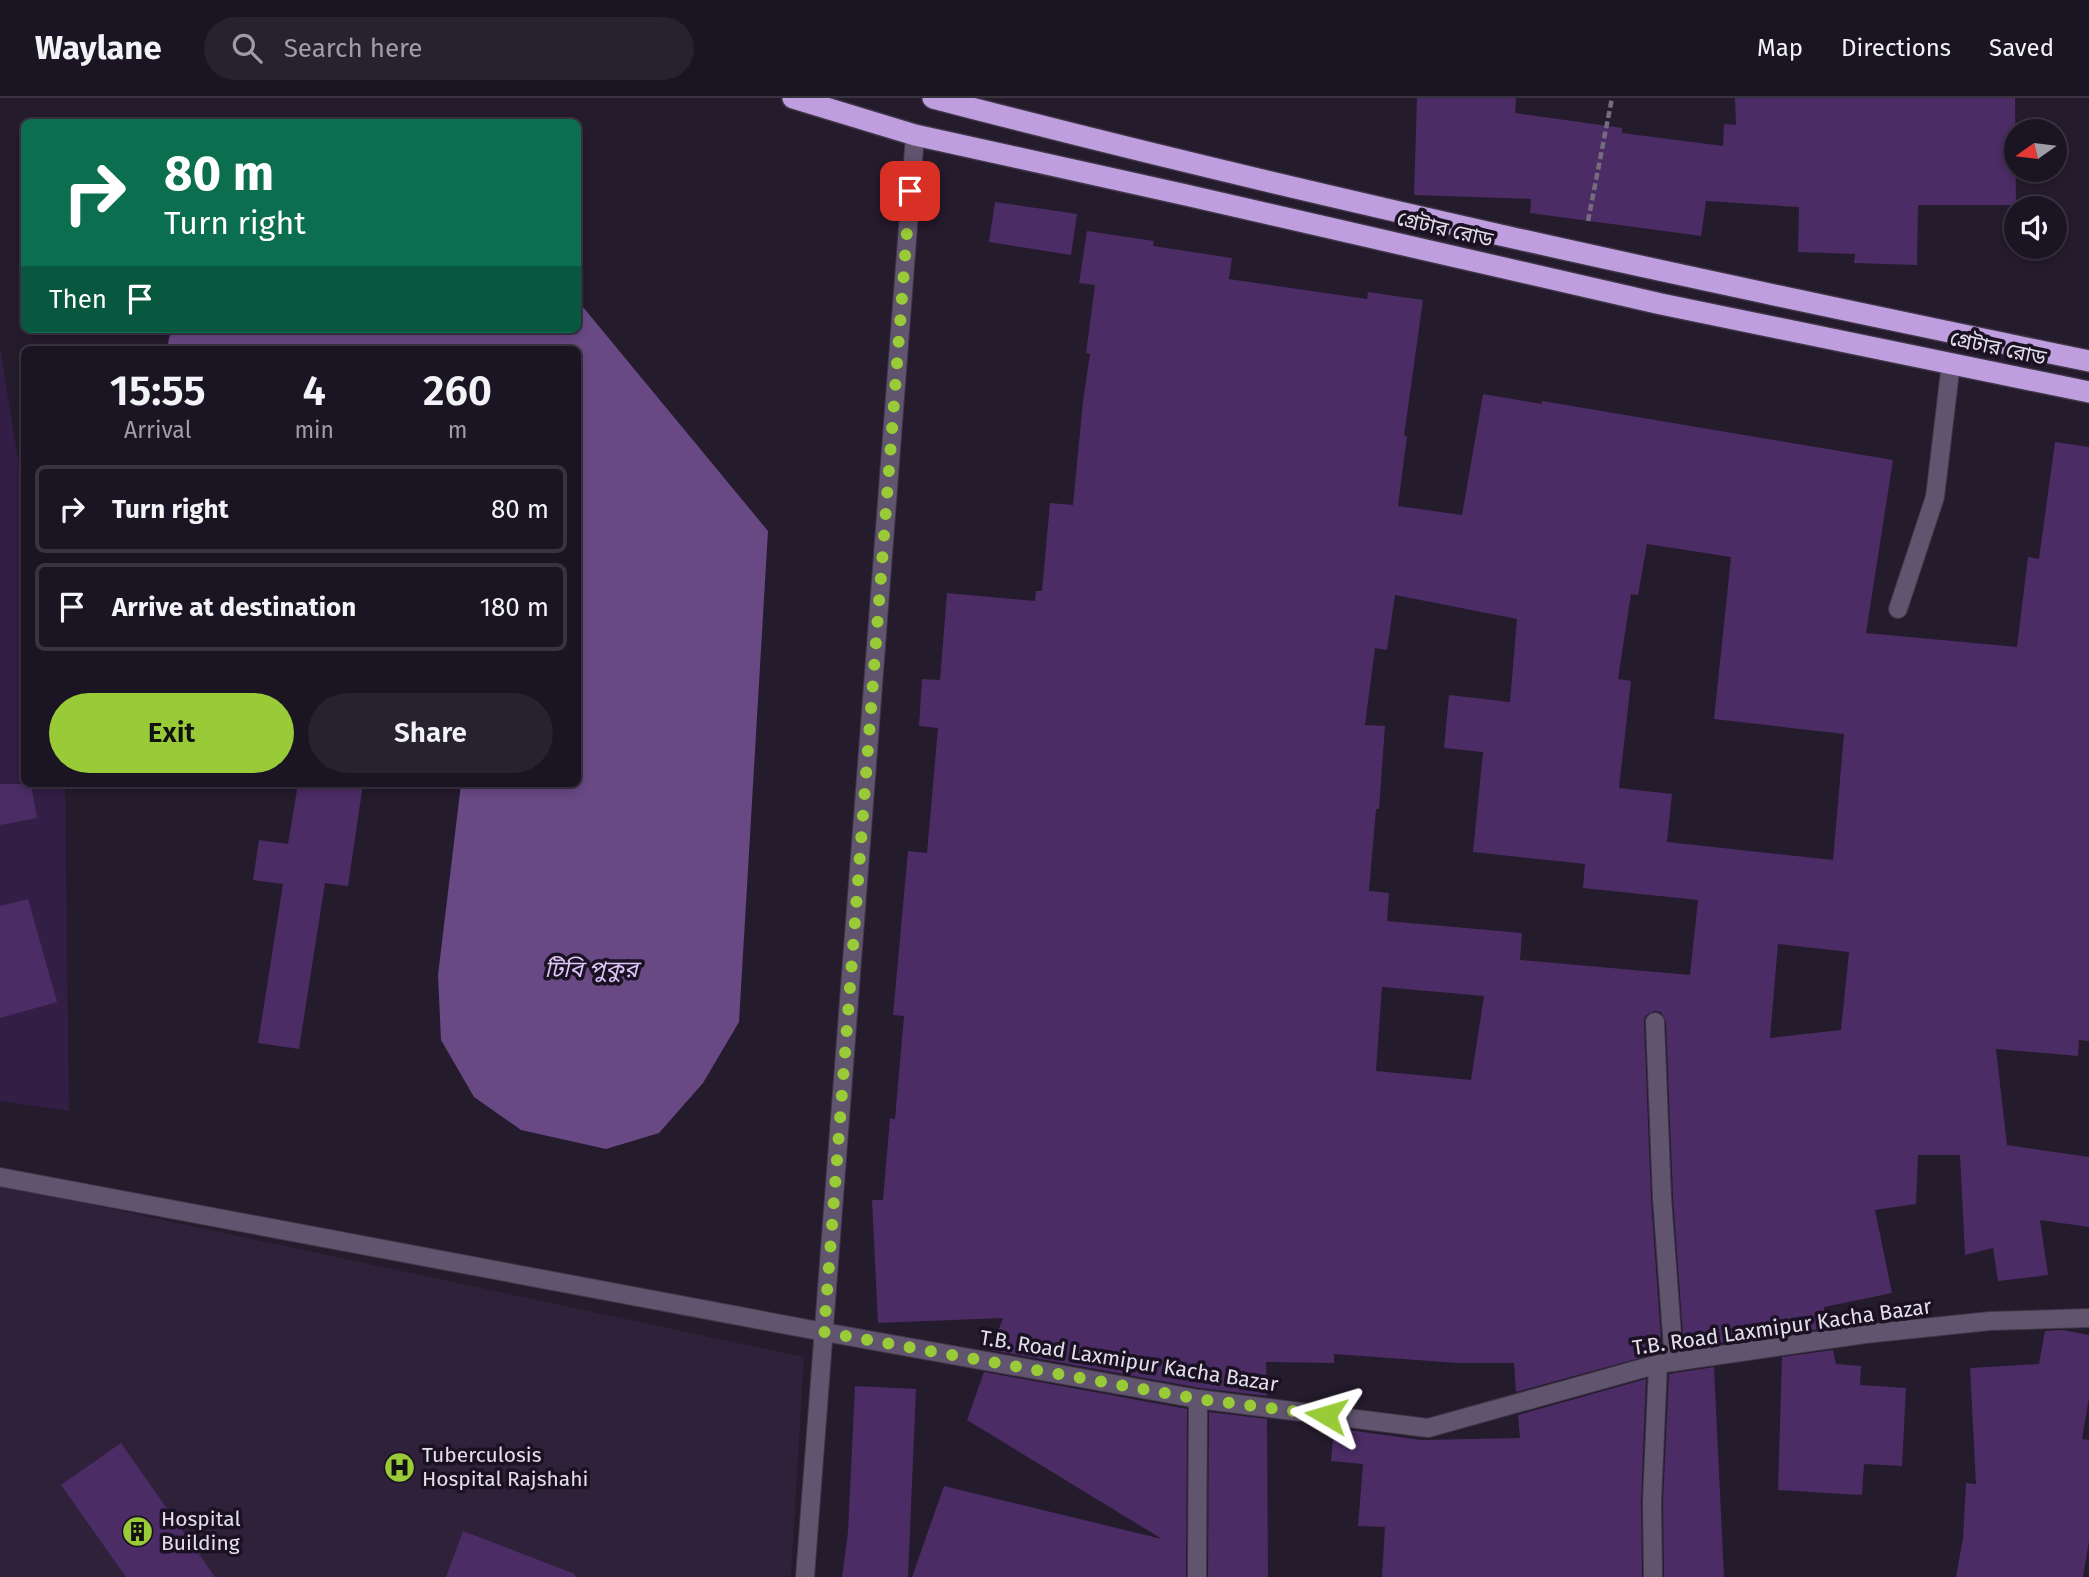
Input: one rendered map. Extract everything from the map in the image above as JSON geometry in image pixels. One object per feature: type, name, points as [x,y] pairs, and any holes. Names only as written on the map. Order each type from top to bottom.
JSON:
[{"type":"highway","name":"গ্রেটার রোড","points":[[793,98],[915,135],[1661,303],[2089,391]]},
{"type":"highway","name":"গ্রেটার রোড","points":[[933,98],[1193,163],[1582,253],[2089,360]]},
{"type":"highway","points":[[1186,195],[1193,163]]},
{"type":"street","points":[[805,1577],[915,135]]},
{"type":"street","points":[[1898,609],[1935,497],[1951,363]]},
{"type":"street","points":[[1653,1577],[1652,1502],[1666,1363],[1655,1022]]},
{"type":"street","name":"T.B. Road Laxmipur Kacha Bazar","points":[[0,1177],[824,1332],[1198,1399],[1428,1428],[1666,1363],[1865,1334],[1990,1321],[2089,1318]]},
{"type":"street","points":[[1197,1577],[1198,1399]]},
{"type":"path","points":[[1582,253],[1612,98]]},
{"type":"shaded area","points":[[0,348],[21,478],[21,787],[65,787],[69,1111],[0,1101]]},
{"type":"shaded area","name":"Tuberculosis Hospital Rajshahi","points":[[0,1185],[804,1357],[791,1577],[0,1577]]},
{"type":"water","name":"টিবি পুকুর","points":[[581,305],[768,531],[739,1022],[703,1083],[659,1133],[606,1149],[521,1130],[474,1097],[441,1040],[438,975],[461,787],[581,787],[581,346],[168,346],[171,333],[581,333]]},
{"type":"building","points":[[1417,98],[1516,98],[1515,113],[1622,128],[1622,133],[1723,146],[1724,124],[1736,125],[1735,98],[2015,98],[2015,119],[2004,119],[2004,182],[2016,182],[2016,196],[2004,196],[2004,205],[1918,205],[1917,265],[1854,263],[1855,254],[1798,252],[1799,207],[1706,201],[1701,236],[1530,213],[1531,199],[1414,195]]},
{"type":"building","points":[[995,202],[1077,214],[1071,255],[989,242]]},
{"type":"building","points":[[1087,231],[1154,241],[1153,246],[1232,258],[1229,279],[1367,299],[1368,292],[1423,300],[1404,436],[1407,436],[1398,506],[1462,515],[1483,394],[1542,404],[1542,401],[1893,460],[1866,633],[2017,647],[2028,557],[2039,559],[2055,442],[2089,447],[2089,1041],[2079,1040],[2078,1056],[1996,1049],[2007,1145],[2089,1157],[2089,1227],[2040,1220],[2048,1275],[1998,1281],[1993,1248],[1965,1255],[1960,1155],[1918,1155],[1916,1204],[1875,1210],[1892,1293],[1824,1307],[1828,1328],[1783,1332],[1684,1349],[1673,1197],[1666,1022],[1661,1012],[1654,1011],[1645,1016],[1644,1022],[1651,1199],[1662,1352],[1516,1392],[1514,1363],[1458,1363],[1334,1354],[1334,1363],[1266,1362],[1267,1396],[1200,1388],[991,1350],[1003,1318],[878,1323],[872,1200],[883,1200],[890,1118],[895,1119],[904,1016],[893,1015],[908,851],[927,853],[938,728],[919,726],[922,679],[940,680],[947,593],[1035,601],[1036,591],[1042,591],[1050,503],[1073,505],[1090,354],[1086,353],[1095,285],[1079,283]],"holes":[[[1647,544],[1731,557],[1714,719],[1844,734],[1833,860],[1667,842],[1672,794],[1619,788],[1631,681],[1618,679],[1631,594],[1638,595]],[[1395,595],[1517,619],[1510,702],[1449,695],[1444,748],[1483,752],[1473,852],[1585,864],[1583,888],[1698,900],[1690,975],[1520,960],[1522,933],[1387,921],[1389,893],[1369,891],[1385,726],[1365,725],[1375,648],[1387,650]],[[1778,944],[1849,952],[1841,1030],[1770,1038]],[[1382,987],[1484,996],[1471,1080],[1376,1071]]]},
{"type":"building","points":[[0,784],[32,787],[37,818],[0,825]]},
{"type":"building","points":[[298,787],[363,787],[348,886],[325,883],[299,1049],[258,1043],[283,884],[253,880],[259,840],[288,844]]},
{"type":"building","points":[[28,899],[57,1002],[0,1018],[0,906]]},
{"type":"building","points":[[2062,1330],[2089,1335],[2089,1398],[2082,1439],[2089,1440],[2089,1541],[2083,1577],[1956,1577],[1963,1538],[1966,1483],[1976,1484],[1970,1368],[2039,1364],[2045,1331]]},
{"type":"building","points":[[1833,1350],[1836,1364],[1861,1366],[1860,1385],[1906,1388],[1902,1466],[1864,1464],[1862,1495],[1778,1490],[1782,1357]]},
{"type":"building","points":[[1714,1367],[1724,1577],[1664,1577],[1663,1502],[1669,1374]]},
{"type":"building","points":[[984,1372],[1187,1409],[1186,1577],[912,1577],[944,1486],[1162,1539],[967,1420]]},
{"type":"building","points":[[1646,1379],[1641,1502],[1642,1577],[1382,1577],[1385,1527],[1358,1526],[1363,1464],[1331,1461],[1334,1428],[1421,1440],[1520,1438],[1518,1415]]},
{"type":"building","points":[[855,1386],[916,1389],[908,1577],[842,1577],[848,1532]]},
{"type":"building","points":[[1209,1412],[1267,1419],[1268,1577],[1208,1577]]},
{"type":"building","name":"Hospital Building","points":[[121,1443],[215,1577],[126,1577],[61,1485]]},
{"type":"building","points":[[463,1531],[575,1574],[575,1577],[446,1577]]},
{"type":"place","name":"Tuberculosis Hospital Rajshahi","points":[[399,1467]]},
{"type":"place","name":"Hospital Building","points":[[138,1531]]},
{"type":"route","points":[[910,191],[824,1332],[1198,1399],[1326,1415]]}]
